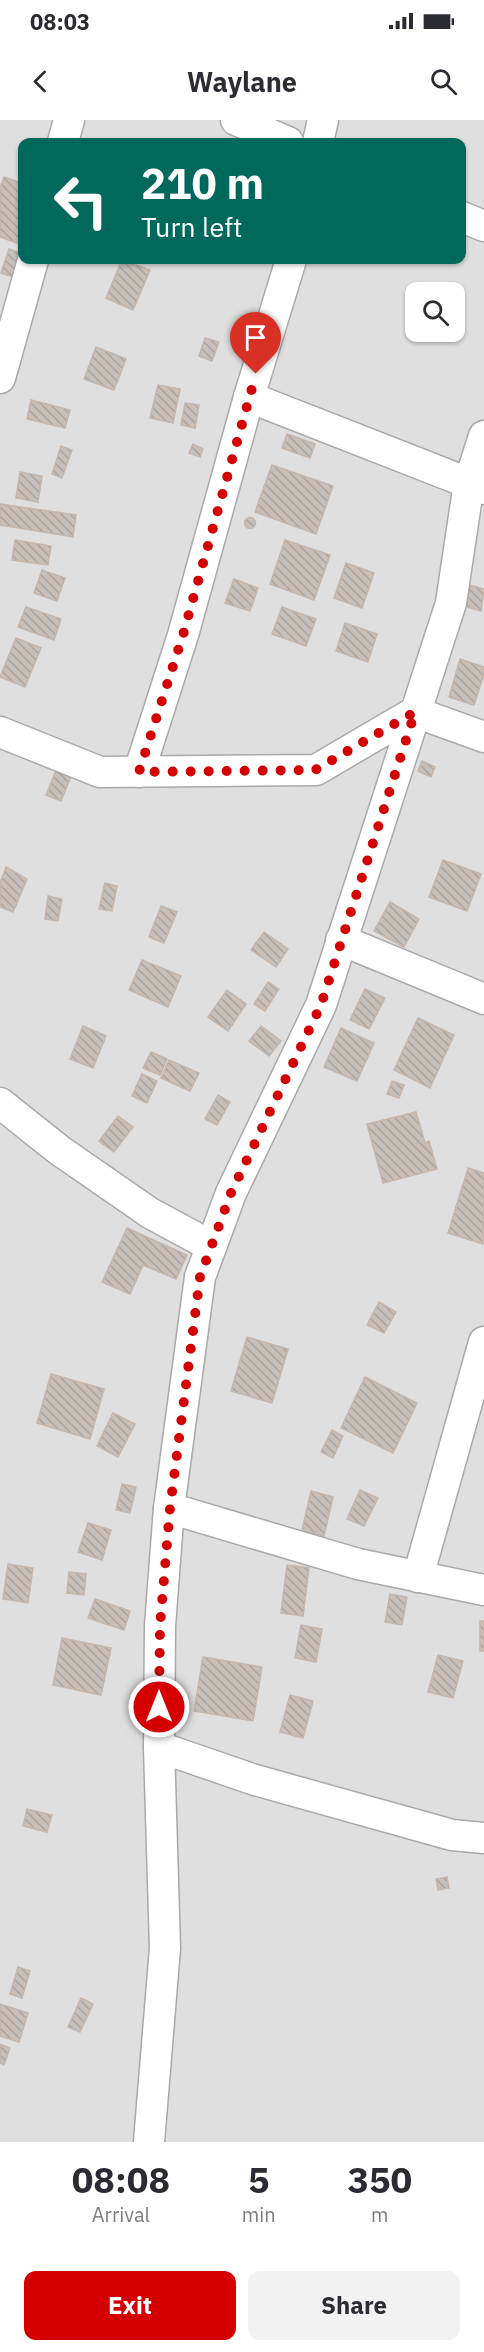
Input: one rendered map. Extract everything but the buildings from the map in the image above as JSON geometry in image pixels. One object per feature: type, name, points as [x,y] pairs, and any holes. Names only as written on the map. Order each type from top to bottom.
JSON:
[{"type":"street","points":[[64,138],[69,120]]},
{"type":"street","points":[[236,120],[279,138]]},
{"type":"street","points":[[319,138],[323,120]]},
{"type":"street","points":[[466,219],[484,226]]},
{"type":"street","points":[[0,378],[32,264]]},
{"type":"street","points":[[139,772],[183,635],[249,397],[290,264]]},
{"type":"street","points":[[249,397],[476,486]]},
{"type":"street","points":[[149,2142],[165,1948],[159,1747],[160,1626],[170,1508],[200,1277],[231,1193],[321,1005],[451,603],[476,486],[484,436]]},
{"type":"street","points":[[0,732],[100,772],[315,770],[415,712]]},
{"type":"street","points":[[415,712],[484,737]]},
{"type":"street","points":[[341,940],[484,999]]},
{"type":"street","points":[[0,1103],[59,1150],[150,1213],[211,1246]]},
{"type":"street","points":[[418,1576],[484,1342]]},
{"type":"street","points":[[170,1508],[358,1564],[484,1590]]},
{"type":"street","points":[[159,1747],[255,1780],[452,1834],[484,1839]]},
{"type":"shaded area","points":[[0,120],[484,120],[484,2142],[0,2142]]},
{"type":"route","points":[[159,1707],[160,1626],[170,1508],[200,1277],[231,1193],[321,1005],[415,712],[315,770],[139,772],[183,635],[256,374]]}]
